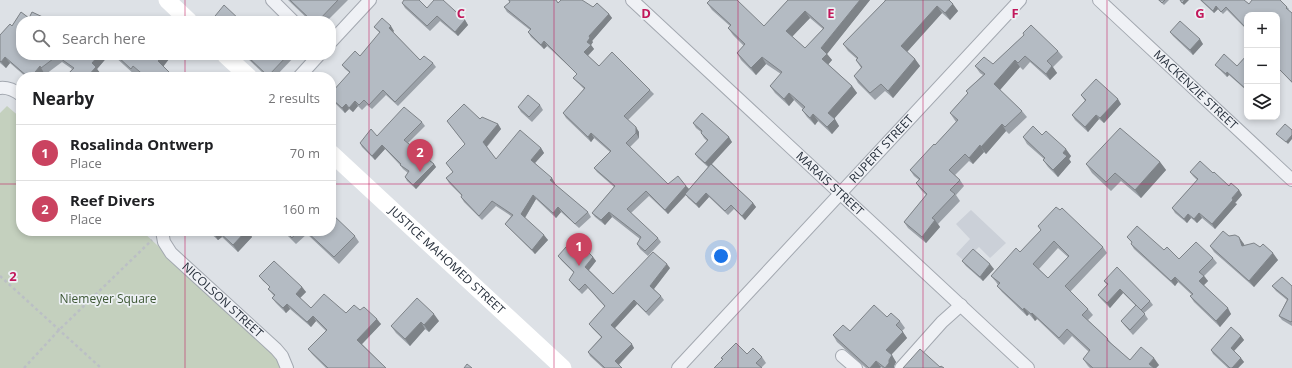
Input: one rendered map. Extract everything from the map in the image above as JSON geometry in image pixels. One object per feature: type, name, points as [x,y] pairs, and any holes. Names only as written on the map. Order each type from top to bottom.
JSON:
[{"type":"main road","points":[[166,0],[184,16]]},
{"type":"main road","points":[[231,60],[244,72]]},
{"type":"main road","name":"JUSTICE MAHOMED STREET","points":[[336,158],[562,368]]},
{"type":"street","points":[[272,0],[288,16]]},
{"type":"street","points":[[336,37],[370,0]]},
{"type":"street","name":"MARAIS STREET","points":[[632,0],[841,192],[1028,368]]},
{"type":"street","name":"RUPERT STREET","points":[[678,368],[1020,0]]},
{"type":"street","name":"MACKENZIE STREET","points":[[1099,0],[1292,180]]},
{"type":"street","points":[[304,72],[314,60]]},
{"type":"street","points":[[0,88],[6,88],[16,91]]},
{"type":"street","name":"NICOLSON STREET","points":[[160,236],[171,253],[276,349],[282,356],[287,368]]},
{"type":"street","points":[[901,368],[942,322],[961,305]]},
{"type":"street","points":[[842,356],[856,368]]},
{"type":"path","points":[[24,368],[59,330],[157,236]]},
{"type":"path","points":[[0,276],[101,368]]},
{"type":"shaded area","points":[[971,210],[1006,243],[990,258],[979,247],[964,261],[956,254],[970,239],[956,224]]},
{"type":"green space","name":"Niemeyer Square","points":[[7,106],[16,114],[16,236],[147,236],[286,365],[284,368],[0,368],[0,113]]},
{"type":"building","points":[[290,0],[338,0],[323,16],[307,16]]},
{"type":"building","points":[[404,0],[419,0],[427,8],[434,0],[443,0],[465,20],[455,32],[437,16],[427,26],[402,3]]},
{"type":"building","points":[[509,0],[556,0],[558,3],[561,0],[582,0],[593,7],[597,3],[609,14],[589,36],[590,38],[587,42],[591,45],[584,52],[599,66],[612,52],[650,90],[624,116],[636,127],[636,133],[626,143],[668,184],[678,176],[686,186],[665,210],[646,191],[627,209],[658,238],[645,251],[637,244],[641,237],[609,212],[601,220],[592,213],[615,186],[594,168],[611,151],[591,133],[588,137],[563,113],[585,88],[573,78],[577,74],[544,41],[541,45],[528,32],[531,29],[504,7],[510,2]]},
{"type":"building","points":[[710,0],[737,0],[764,26],[788,0],[860,0],[821,48],[827,54],[822,59],[852,86],[828,113],[835,119],[827,127],[813,114],[810,118],[802,110],[805,107],[789,93],[784,99],[770,86],[782,72],[762,57],[751,68],[737,53],[745,44],[728,28],[731,25],[707,3]],"holes":[[[805,11],[824,28],[805,48],[786,31]]]},
{"type":"building","points":[[886,0],[949,0],[953,4],[945,13],[937,6],[901,46],[915,59],[888,91],[881,84],[870,93],[854,76],[862,67],[856,60],[858,58],[843,44]]},
{"type":"building","points":[[1201,0],[1244,0],[1249,4],[1252,0],[1280,0],[1292,13],[1292,82],[1280,70],[1280,12],[1244,12],[1244,26],[1226,7],[1221,12],[1216,6],[1213,11]]},
{"type":"building","points":[[224,5],[236,16],[215,16]]},
{"type":"building","points":[[21,12],[26,16],[18,16]]},
{"type":"building","points":[[32,12],[41,16],[30,16]]},
{"type":"building","points":[[382,18],[391,26],[389,28],[420,60],[424,56],[433,63],[395,102],[383,90],[369,105],[364,100],[359,105],[355,101],[349,108],[346,104],[342,108],[336,103],[336,88],[350,72],[342,65],[355,51],[360,56],[380,32],[374,27]]},
{"type":"building","points":[[16,20],[16,60],[52,60],[41,68],[40,66],[35,72],[22,72],[5,57],[1,62],[0,35],[10,24],[12,26]]},
{"type":"building","points":[[1180,21],[1200,39],[1190,50],[1170,32]]},
{"type":"building","points":[[1031,25],[1058,51],[1047,61],[1052,66],[1046,74],[1025,56],[1018,63],[1015,60],[994,84],[1022,111],[1005,127],[1002,124],[969,158],[965,154],[949,170],[960,180],[950,190],[955,194],[932,218],[935,220],[922,237],[904,222],[927,194],[916,183],[920,179],[910,170],[958,120],[950,113],[968,93],[966,91],[985,74],[975,66],[984,57],[993,64],[1024,35],[1023,33]]},
{"type":"building","points":[[1224,54],[1237,66],[1244,58],[1244,87],[1227,72],[1226,74],[1215,65]]},
{"type":"building","points":[[63,60],[95,60],[92,63],[96,67],[92,72],[70,72],[74,68]]},
{"type":"building","points":[[121,60],[159,60],[158,61],[169,72],[140,72],[133,66],[131,69]]},
{"type":"building","points":[[251,60],[283,60],[272,72],[264,72]]},
{"type":"building","points":[[1096,79],[1118,99],[1100,118],[1096,115],[1085,127],[1072,115],[1086,100],[1081,95]]},
{"type":"building","points":[[528,95],[540,105],[529,117],[518,107]]},
{"type":"building","points":[[464,104],[480,119],[482,117],[498,124],[483,142],[496,159],[520,130],[541,148],[531,160],[552,178],[550,180],[588,212],[575,224],[558,207],[553,213],[533,195],[521,214],[544,235],[532,250],[505,224],[513,215],[492,201],[479,216],[446,178],[453,172],[446,163],[465,144],[447,121]]},
{"type":"building","points":[[404,107],[422,122],[404,140],[434,164],[413,185],[405,177],[409,171],[400,165],[401,164],[382,145],[372,156],[360,143],[371,129],[377,136]]},
{"type":"building","points":[[702,113],[729,137],[705,163],[695,154],[708,140],[701,133],[702,131],[693,123]]},
{"type":"building","points":[[1285,124],[1292,130],[1292,135],[1286,142],[1276,134]]},
{"type":"building","points":[[1033,126],[1042,135],[1046,131],[1066,149],[1063,153],[1067,156],[1053,170],[1043,160],[1045,158],[1023,137]]},
{"type":"building","points":[[1120,128],[1160,162],[1135,190],[1115,173],[1106,182],[1086,164]]},
{"type":"building","points":[[1200,161],[1229,186],[1231,183],[1239,190],[1232,198],[1233,200],[1212,224],[1199,213],[1194,219],[1188,214],[1184,219],[1172,208],[1198,179],[1190,172]]},
{"type":"building","points":[[711,164],[753,203],[742,216],[731,205],[725,211],[706,193],[696,204],[685,194]]},
{"type":"building","points":[[1056,207],[1060,210],[1062,208],[1103,247],[1065,286],[1088,309],[1082,315],[1108,339],[1107,340],[1130,360],[1141,347],[1154,358],[1149,364],[1154,368],[1093,368],[1083,359],[1090,350],[1067,329],[1059,338],[1032,313],[1031,314],[1024,308],[1023,310],[997,286],[1000,283],[991,276],[1016,248],[1020,252],[1041,230],[1038,226]],"holes":[[[1054,241],[1069,256],[1048,278],[1033,264]]]},
{"type":"building","points":[[336,218],[355,236],[334,257],[311,236],[336,236]]},
{"type":"building","points":[[1137,226],[1164,250],[1167,247],[1179,259],[1196,242],[1213,258],[1199,272],[1204,276],[1199,281],[1228,308],[1216,321],[1190,296],[1193,294],[1175,277],[1171,281],[1131,244],[1132,242],[1127,237]]},
{"type":"building","points":[[1223,231],[1229,236],[1235,235],[1239,237],[1242,246],[1254,243],[1260,247],[1263,244],[1273,253],[1249,281],[1210,246]]},
{"type":"building","points":[[223,236],[241,236],[233,245]]},
{"type":"building","points":[[574,238],[593,257],[585,267],[613,294],[653,252],[667,264],[650,286],[661,296],[646,312],[634,300],[611,325],[632,344],[615,361],[622,368],[605,368],[588,352],[602,337],[589,324],[605,306],[585,284],[579,290],[569,280],[574,272],[558,256]]},
{"type":"building","points":[[973,249],[990,264],[980,277],[962,261]]},
{"type":"building","points":[[274,261],[302,287],[296,294],[311,308],[324,294],[346,313],[354,305],[360,310],[364,307],[377,319],[357,340],[386,368],[328,368],[308,349],[327,330],[313,316],[307,322],[287,304],[283,308],[272,298],[275,295],[268,289],[270,287],[259,276]]},
{"type":"building","points":[[1117,267],[1150,301],[1141,310],[1120,289],[1107,303],[1098,295],[1108,284],[1104,281]]},
{"type":"building","points":[[1282,277],[1292,286],[1291,322],[1279,316],[1288,299],[1272,286]]},
{"type":"building","points":[[417,298],[434,314],[424,325],[421,322],[405,339],[391,326]]},
{"type":"building","points":[[874,305],[887,317],[891,313],[900,321],[896,325],[903,332],[886,350],[892,355],[885,368],[876,361],[869,368],[833,335],[843,325],[850,331]]},
{"type":"building","points":[[1136,305],[1145,314],[1130,330],[1121,321]]},
{"type":"building","points":[[1231,327],[1241,336],[1231,348],[1241,358],[1232,368],[1230,368],[1211,350]]},
{"type":"building","points":[[736,343],[747,354],[753,348],[762,357],[756,363],[762,368],[714,368],[723,359],[721,358]]},
{"type":"building","points":[[920,349],[940,367],[941,366],[944,368],[903,368]]},
{"type":"building","points":[[467,364],[472,368],[464,368]]},
{"type":"place","name":"Reef Divers","points":[[420,172]]},
{"type":"place","name":"Rosalinda Ontwerp","points":[[579,266]]}]
